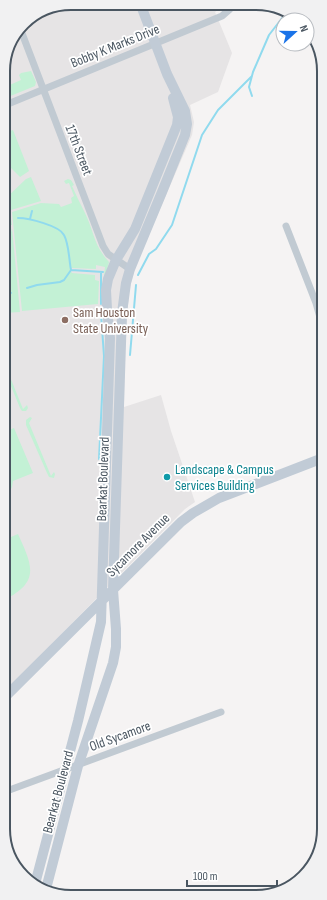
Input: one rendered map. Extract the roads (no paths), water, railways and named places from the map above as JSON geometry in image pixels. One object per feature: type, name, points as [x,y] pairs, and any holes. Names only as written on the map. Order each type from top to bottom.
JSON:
[{"type":"street","name":"Bearkat Boulevard","points":[[47,885],[78,766],[113,663],[116,647],[113,590],[124,290],[130,269],[185,135],[187,124],[184,112],[167,74],[142,10]]},
{"type":"street","name":"Bobby K Marks Drive","points":[[10,103],[222,16],[229,10]]},
{"type":"street","name":"17th Street","points":[[22,35],[103,246],[108,254],[130,269]]},
{"type":"street","name":"Bearkat Boulevard","points":[[37,880],[66,770],[101,622],[110,338],[106,290],[108,278],[116,260],[135,229],[177,125],[178,117],[167,74]]},
{"type":"street","points":[[286,226],[317,295]]},
{"type":"street","name":"Sycamore Avenue","points":[[10,692],[181,522],[193,512],[219,498],[317,460]]},
{"type":"street","name":"Old Sycamore","points":[[10,790],[221,712]]},
{"type":"waterway","points":[[252,96],[249,87],[253,72],[269,35],[275,27]]},
{"type":"waterway","points":[[138,275],[149,254],[156,249],[172,225],[202,135],[218,110],[252,76]]},
{"type":"waterway","points":[[30,219],[32,211]]},
{"type":"waterway","points":[[18,218],[44,223],[57,229],[64,235],[69,252],[71,270],[64,280],[27,288]]},
{"type":"waterway","points":[[71,270],[103,272]]},
{"type":"waterway","points":[[101,272],[101,304]]},
{"type":"waterway","points":[[130,355],[136,285]]},
{"type":"waterway","points":[[99,459],[104,356],[101,314]]},
{"type":"place","name":"Sam Houston State University","points":[[65,320]]},
{"type":"place","name":"Landscape & Campus Services Building","points":[[167,477]]}]
